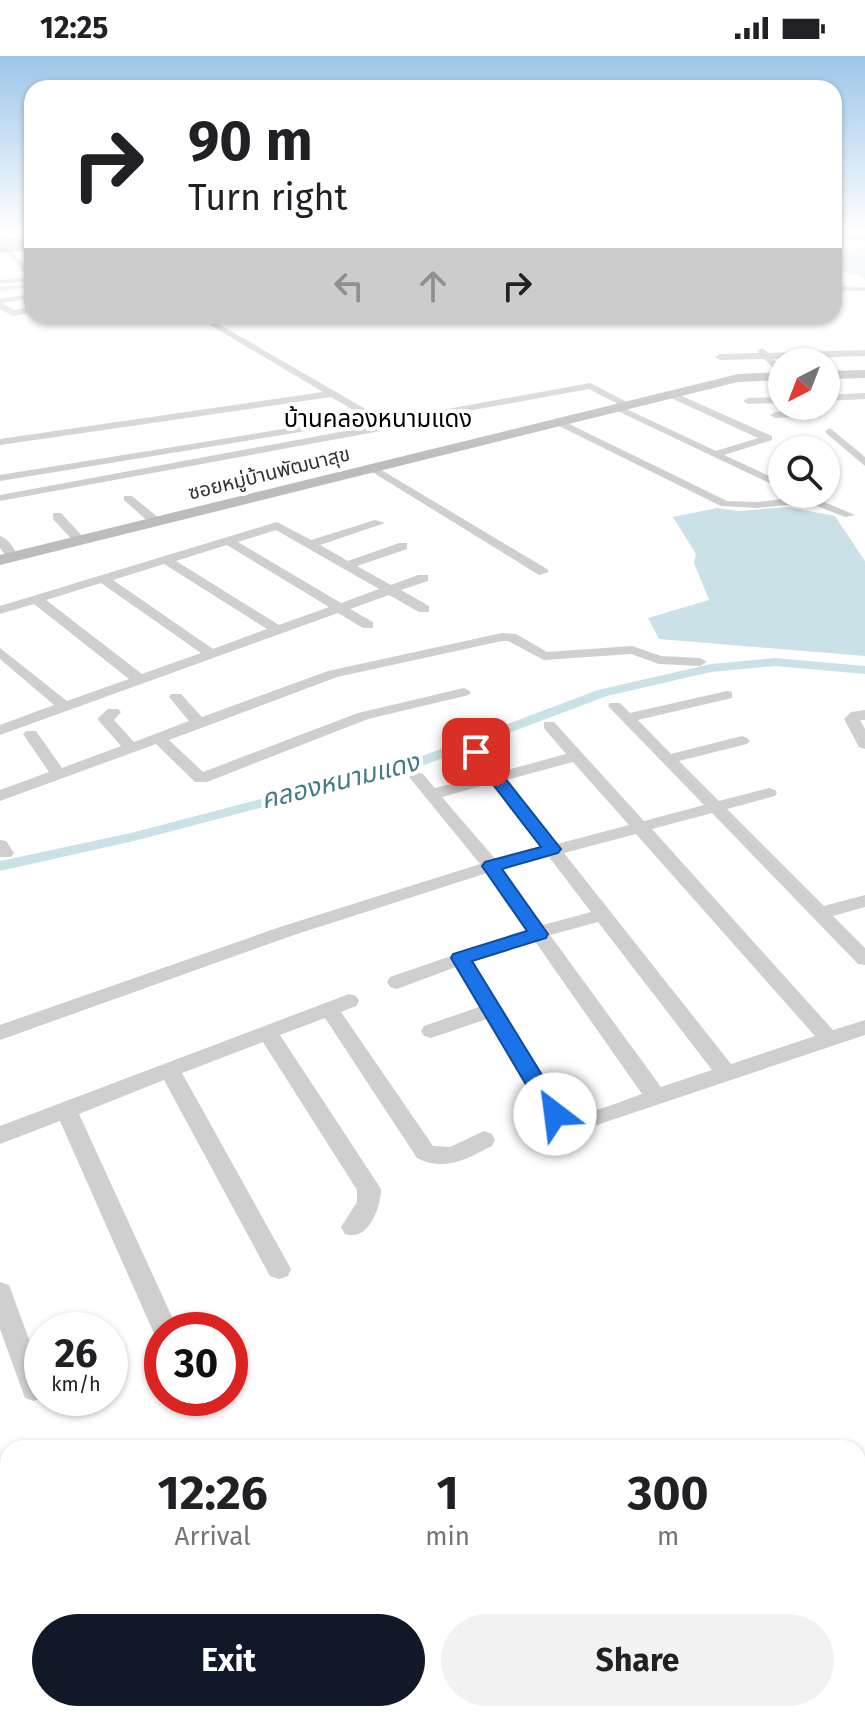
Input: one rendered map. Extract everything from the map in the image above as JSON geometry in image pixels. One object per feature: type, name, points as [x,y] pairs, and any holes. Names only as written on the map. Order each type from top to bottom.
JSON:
[{"type":"street","points":[[212,324],[372,418],[393,422],[590,386],[620,406],[768,479]]},
{"type":"street","points":[[764,353],[768,358]]},
{"type":"street","points":[[720,357],[764,353],[863,355]]},
{"type":"street","points":[[840,375],[865,374]]},
{"type":"street","name":"ซอยหมู่บ้านพัฒนาสุข","points":[[9,558],[557,421],[674,396],[738,378],[768,376]]},
{"type":"street","points":[[0,442],[330,394]]},
{"type":"street","points":[[674,396],[768,438],[716,454]]},
{"type":"street","points":[[840,397],[865,396]]},
{"type":"street","points":[[748,401],[768,400]]},
{"type":"street","points":[[0,478],[372,418]]},
{"type":"street","points":[[557,421],[725,504],[768,501]]},
{"type":"street","points":[[0,498],[386,427]]},
{"type":"street","points":[[98,429],[107,444],[122,458]]},
{"type":"street","points":[[830,431],[865,463]]},
{"type":"street","points":[[373,468],[543,572]]},
{"type":"street","points":[[128,498],[156,522]]},
{"type":"street","points":[[828,508],[865,518]]},
{"type":"street","points":[[57,516],[80,540]]},
{"type":"street","points":[[312,544],[379,523]]},
{"type":"street","points":[[0,610],[277,526],[424,609]]},
{"type":"street","points":[[0,540],[9,558]]},
{"type":"street","points":[[227,540],[368,625]]},
{"type":"street","points":[[348,565],[403,546]]},
{"type":"street","points":[[165,559],[277,630]]},
{"type":"street","points":[[102,578],[212,654]]},
{"type":"street","points":[[0,730],[423,578]]},
{"type":"street","points":[[36,599],[139,679]]},
{"type":"street","points":[[0,796],[346,670],[508,636],[544,656],[632,650],[659,660],[700,662]]},
{"type":"street","points":[[0,652],[64,706]]},
{"type":"street","points":[[158,738],[201,779],[375,712],[464,692]]},
{"type":"street","points":[[727,695],[621,712],[865,959]]},
{"type":"street","points":[[176,697],[199,723]]},
{"type":"street","points":[[113,712],[106,718],[107,721],[131,748]]},
{"type":"street","points":[[865,715],[856,715],[852,719],[865,744]]},
{"type":"street","points":[[549,725],[829,1039]]},
{"type":"street","points":[[31,734],[59,775]]},
{"type":"street","points":[[668,759],[742,741]]},
{"type":"street","points":[[476,752],[727,1074]]},
{"type":"street","points":[[433,794],[577,756]]},
{"type":"street","points":[[417,777],[491,866],[655,1096]]},
{"type":"street","points":[[0,1033],[314,922],[491,866],[769,793]]},
{"type":"street","points":[[821,913],[865,901]]},
{"type":"street","points":[[397,982],[460,958],[604,914]]},
{"type":"street","points":[[460,958],[555,1114],[563,1121],[582,1122],[865,1027]]},
{"type":"street","points":[[0,1135],[339,1005],[425,1152],[437,1159],[445,1158],[484,1140]]},
{"type":"street","points":[[431,1031],[491,1010]]},
{"type":"street","points":[[268,1033],[369,1189],[369,1204],[353,1227]]},
{"type":"street","points":[[170,1071],[279,1269]]},
{"type":"street","points":[[66,1110],[157,1312]]},
{"type":"street","points":[[0,1293],[24,1361]]},
{"type":"water","points":[[717,508],[738,511],[792,508],[835,516],[865,561],[865,656],[659,639],[648,618],[709,600],[694,563],[696,554],[673,517]]},
{"type":"waterway","name":"คลองหนามแดง","points":[[0,866],[133,837],[419,762],[603,693],[711,668],[775,662],[865,670]]},
{"type":"district","name":"บ้านคลองหนามแดง","points":[[378,419]]},
{"type":"route","points":[[476,752],[552,849],[491,866],[539,934],[460,958],[555,1114]]}]
